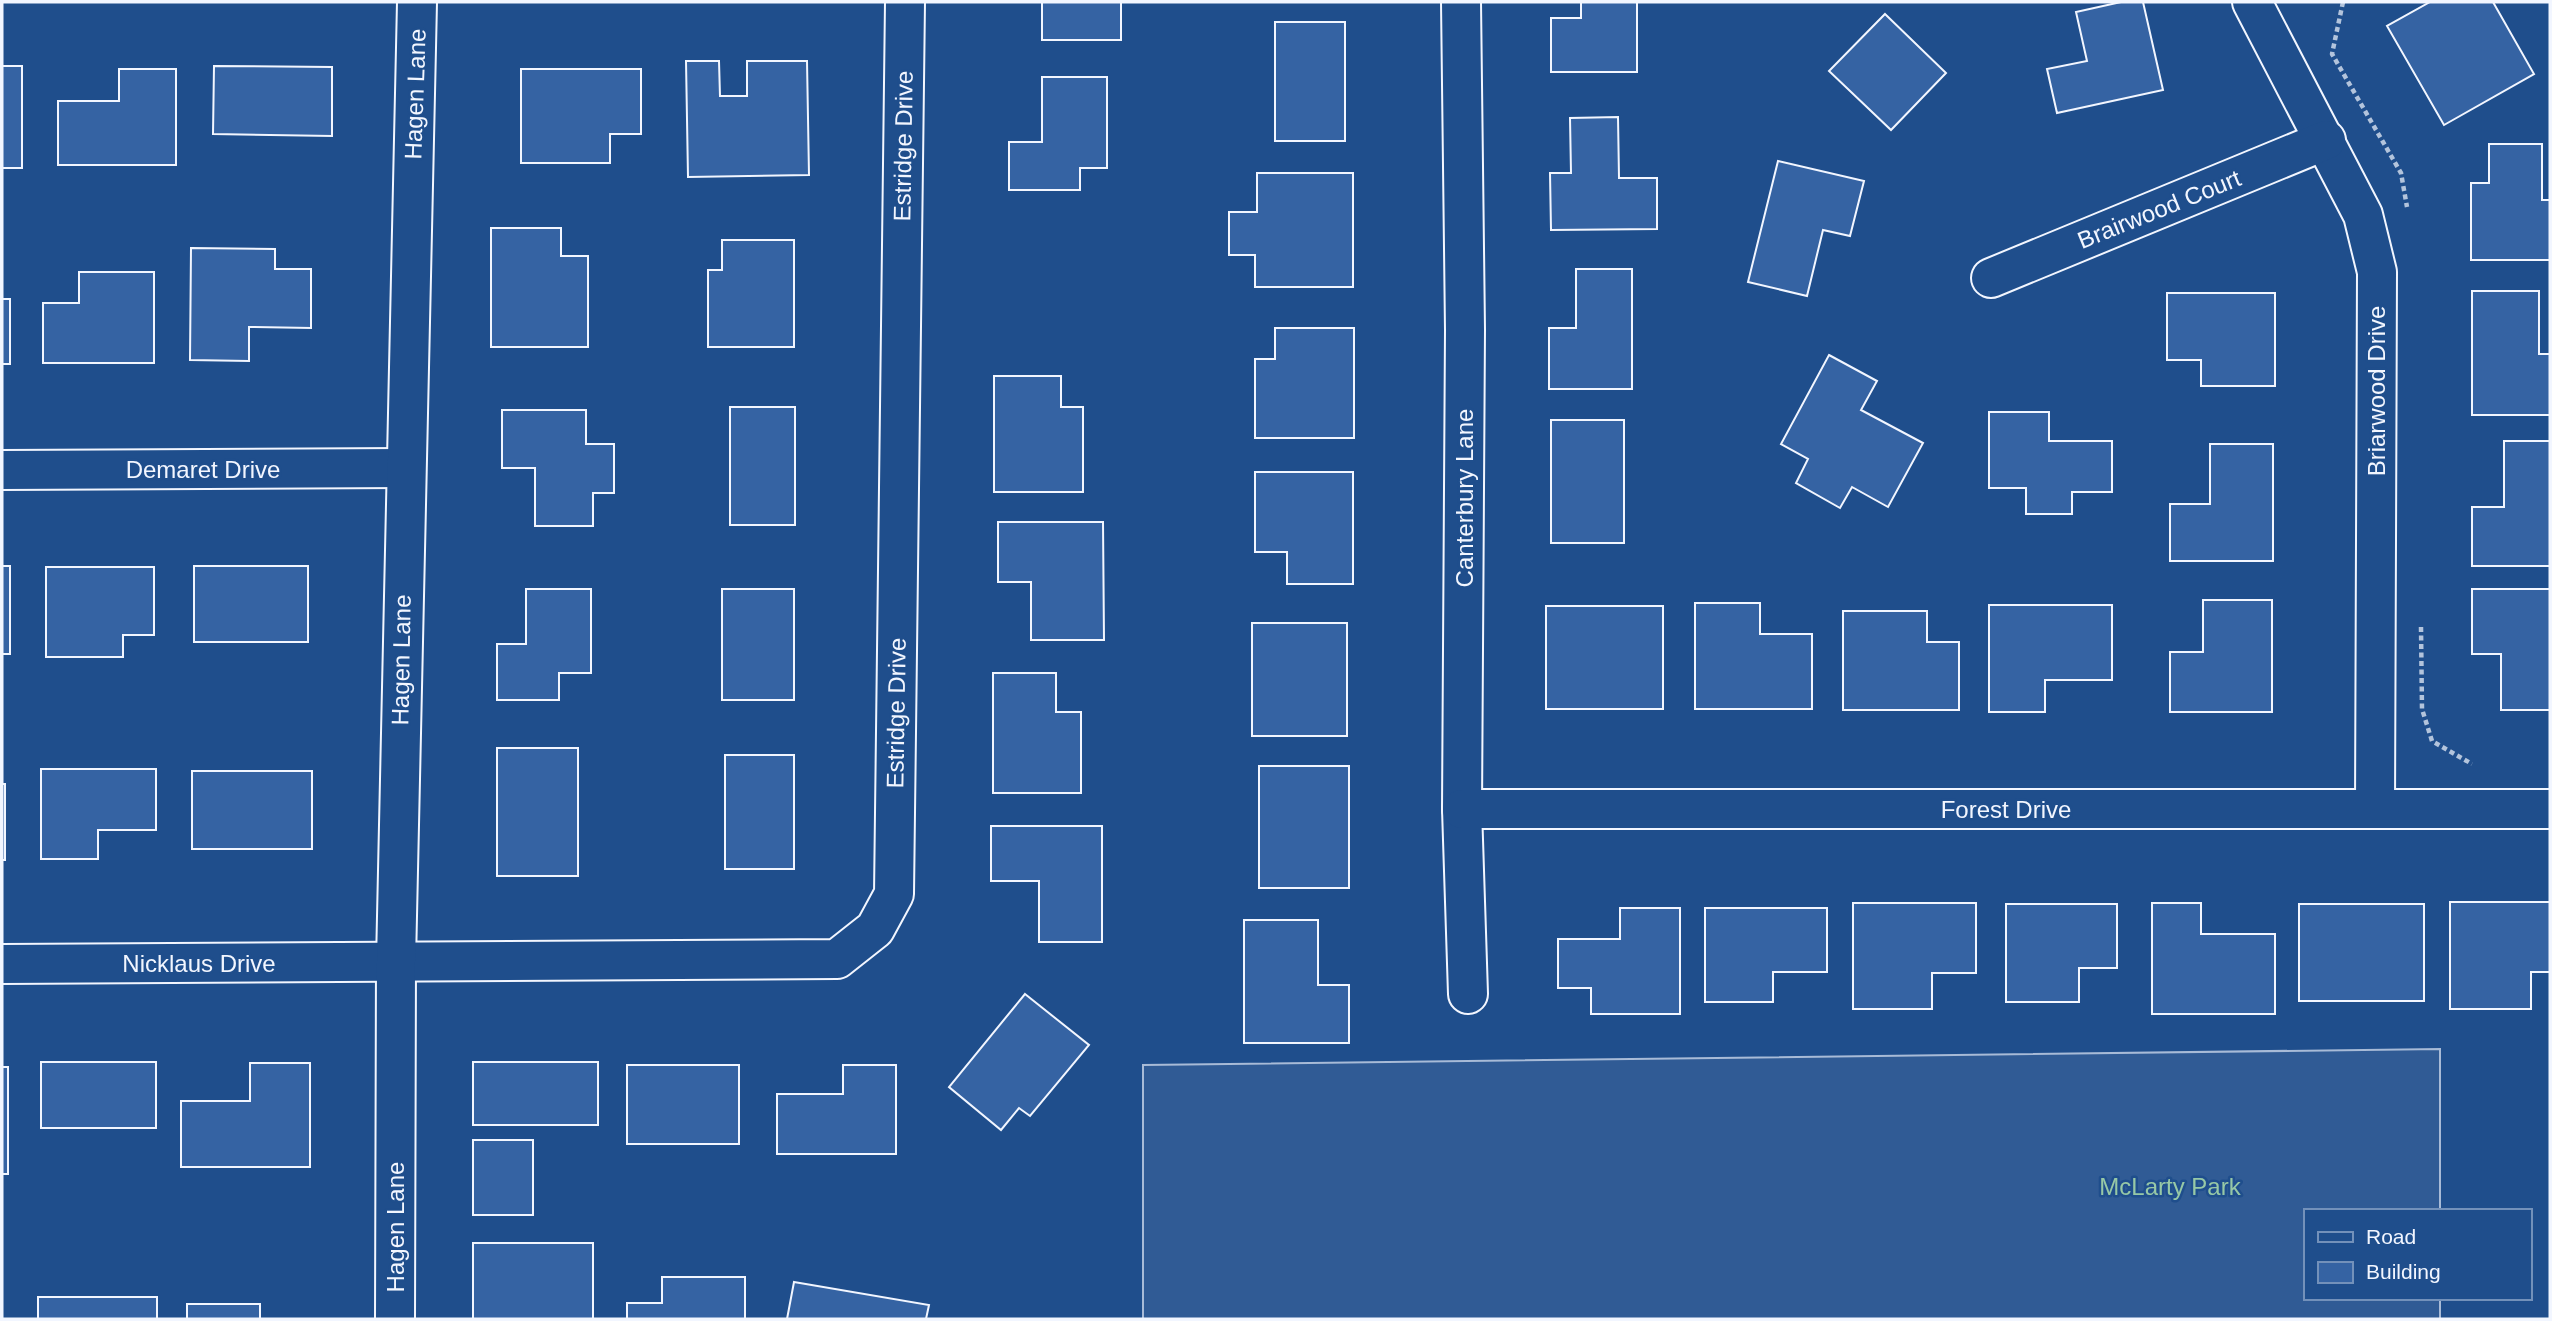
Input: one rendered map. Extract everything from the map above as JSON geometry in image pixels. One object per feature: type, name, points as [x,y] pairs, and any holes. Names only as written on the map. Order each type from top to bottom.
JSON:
[{"type":"street","name":"Hagen Lane","points":[[395,1319],[396,962],[417,2]]},
{"type":"street","name":"Estridge Drive","points":[[396,962],[837,959],[875,929],[894,894],[905,2]]},
{"type":"street","name":"Canterbury Lane","points":[[1461,2],[1465,330],[1462,809],[1468,994]]},
{"type":"street","name":"Briarwood Drive","points":[[2252,2],[2326,140],[2362,215],[2376,272],[2375,809]]},
{"type":"street","name":"Brairwood Court","points":[[1991,278],[2326,140]]},
{"type":"street","name":"Demaret Drive","points":[[2,470],[405,468]]},
{"type":"street","name":"Forest Drive","points":[[1462,809],[2550,809]]},
{"type":"street","name":"Nicklaus Drive","points":[[2,964],[396,962]]},
{"type":"shaded area","name":"McLarty Park","points":[[2440,1049],[2440,1209],[2304,1209],[2304,1300],[2440,1300],[2440,1319],[1143,1319],[1143,1065]]},
{"type":"building","points":[[1042,2],[1121,2],[1121,40],[1042,40]]},
{"type":"building","points":[[1581,2],[1637,2],[1637,72],[1551,72],[1551,18],[1581,18]]},
{"type":"building","points":[[2121,2],[2143,2],[2163,90],[2057,113],[2047,69],[2087,61],[2076,12]]},
{"type":"building","points":[[2430,2],[2493,2],[2534,74],[2444,125],[2387,26]]},
{"type":"building","points":[[1885,14],[1946,73],[1891,130],[1829,71]]},
{"type":"building","points":[[1275,22],[1345,22],[1345,141],[1275,141]]},
{"type":"building","points":[[686,61],[719,61],[720,96],[747,96],[747,61],[807,61],[809,175],[688,177]]},
{"type":"building","points":[[2,66],[22,66],[22,168],[2,168]]},
{"type":"building","points":[[214,66],[332,67],[332,136],[213,134]]},
{"type":"building","points":[[119,69],[176,69],[176,165],[58,165],[58,101],[119,101]]},
{"type":"building","points":[[521,69],[641,69],[641,134],[610,134],[610,163],[521,163]]},
{"type":"building","points":[[1042,77],[1107,77],[1107,168],[1080,168],[1080,190],[1009,190],[1009,142],[1042,142]]},
{"type":"building","points":[[1618,117],[1619,178],[1657,178],[1657,229],[1551,230],[1550,173],[1571,173],[1570,118]]},
{"type":"building","points":[[2489,144],[2542,144],[2542,200],[2550,200],[2550,260],[2471,260],[2471,183],[2489,183]]},
{"type":"building","points":[[1778,161],[1864,181],[1850,236],[1823,230],[1807,296],[1748,282]]},
{"type":"building","points":[[1257,173],[1353,173],[1353,287],[1255,287],[1255,255],[1229,255],[1229,212],[1257,212]]},
{"type":"building","points":[[491,228],[561,228],[561,256],[588,256],[588,347],[491,347]]},
{"type":"building","points":[[722,240],[794,240],[794,347],[708,347],[708,270],[722,270]]},
{"type":"building","points":[[191,248],[275,249],[275,269],[311,269],[311,328],[249,327],[249,361],[190,360]]},
{"type":"building","points":[[1576,269],[1632,269],[1632,389],[1549,389],[1549,328],[1576,328]]},
{"type":"building","points":[[79,272],[154,272],[154,363],[43,363],[43,303],[79,303]]},
{"type":"building","points":[[2472,291],[2539,291],[2539,354],[2550,354],[2550,415],[2472,415]]},
{"type":"building","points":[[2167,293],[2275,293],[2275,386],[2201,386],[2201,360],[2167,360]]},
{"type":"building","points":[[2,299],[10,299],[10,364],[2,364]]},
{"type":"building","points":[[1275,328],[1354,328],[1354,438],[1255,438],[1255,359],[1275,359]]},
{"type":"building","points":[[1829,355],[1877,381],[1861,410],[1923,443],[1888,507],[1852,487],[1840,508],[1796,483],[1808,459],[1781,444]]},
{"type":"building","points":[[994,376],[1061,376],[1061,407],[1083,407],[1083,492],[994,492]]},
{"type":"building","points":[[730,407],[795,407],[795,525],[730,525]]},
{"type":"building","points":[[502,410],[586,410],[586,444],[614,444],[614,493],[593,493],[593,526],[535,526],[535,468],[502,468]]},
{"type":"building","points":[[1989,412],[2049,412],[2049,441],[2112,441],[2112,492],[2072,492],[2072,514],[2026,514],[2026,488],[1989,488]]},
{"type":"building","points":[[1551,420],[1624,420],[1624,543],[1551,543]]},
{"type":"building","points":[[2504,441],[2550,441],[2550,566],[2472,566],[2472,507],[2504,507]]},
{"type":"building","points":[[2210,444],[2273,444],[2273,561],[2170,561],[2170,504],[2210,504]]},
{"type":"building","points":[[1255,472],[1353,472],[1353,584],[1287,584],[1287,552],[1255,552]]},
{"type":"building","points":[[998,522],[1103,522],[1104,640],[1031,640],[1031,582],[998,582]]},
{"type":"building","points":[[2,566],[10,566],[10,654],[2,654]]},
{"type":"building","points":[[194,566],[308,566],[308,642],[194,642]]},
{"type":"building","points":[[46,567],[154,567],[154,635],[123,635],[123,657],[46,657]]},
{"type":"building","points":[[526,589],[591,589],[591,673],[559,673],[559,700],[497,700],[497,644],[526,644]]},
{"type":"building","points":[[722,589],[794,589],[794,700],[722,700]]},
{"type":"building","points":[[2472,589],[2550,589],[2550,710],[2501,710],[2501,654],[2472,654]]},
{"type":"building","points":[[2203,600],[2272,600],[2272,712],[2170,712],[2170,652],[2203,652]]},
{"type":"building","points":[[1695,603],[1760,603],[1760,634],[1812,634],[1812,709],[1695,709]]},
{"type":"building","points":[[1989,605],[2112,605],[2112,680],[2045,680],[2045,712],[1989,712]]},
{"type":"building","points":[[1546,606],[1663,606],[1663,709],[1546,709]]},
{"type":"building","points":[[1843,611],[1927,611],[1927,642],[1959,642],[1959,710],[1843,710]]},
{"type":"building","points":[[1252,623],[1347,623],[1347,736],[1252,736]]},
{"type":"building","points":[[993,673],[1056,673],[1056,712],[1081,712],[1081,793],[993,793]]},
{"type":"building","points":[[497,748],[578,748],[578,876],[497,876]]},
{"type":"building","points":[[725,755],[794,755],[794,869],[725,869]]},
{"type":"building","points":[[1259,766],[1349,766],[1349,888],[1259,888]]},
{"type":"building","points":[[41,769],[156,769],[156,830],[98,830],[98,859],[41,859]]},
{"type":"building","points":[[192,771],[312,771],[312,849],[192,849]]},
{"type":"building","points":[[2,784],[5,784],[5,860],[2,860]]},
{"type":"building","points":[[991,826],[1102,826],[1102,942],[1039,942],[1039,881],[991,881]]},
{"type":"building","points":[[2450,902],[2550,902],[2550,972],[2531,972],[2531,1009],[2450,1009]]},
{"type":"building","points":[[1853,903],[1976,903],[1976,973],[1932,973],[1932,1009],[1853,1009]]},
{"type":"building","points":[[2152,903],[2201,903],[2201,934],[2275,934],[2275,1014],[2152,1014]]},
{"type":"building","points":[[2006,904],[2117,904],[2117,968],[2079,968],[2079,1002],[2006,1002]]},
{"type":"building","points":[[2299,904],[2424,904],[2424,1001],[2299,1001]]},
{"type":"building","points":[[1620,908],[1680,908],[1680,1014],[1591,1014],[1591,988],[1558,988],[1558,939],[1620,939]]},
{"type":"building","points":[[1705,908],[1827,908],[1827,972],[1773,972],[1773,1002],[1705,1002]]},
{"type":"building","points":[[1244,920],[1318,920],[1318,985],[1349,985],[1349,1043],[1244,1043]]},
{"type":"building","points":[[1025,994],[1089,1045],[1030,1116],[1019,1108],[1001,1130],[949,1087]]},
{"type":"building","points":[[41,1062],[156,1062],[156,1128],[41,1128]]},
{"type":"building","points":[[473,1062],[598,1062],[598,1125],[473,1125]]},
{"type":"building","points":[[250,1063],[310,1063],[310,1167],[181,1167],[181,1101],[250,1101]]},
{"type":"building","points":[[627,1065],[739,1065],[739,1144],[627,1144]]},
{"type":"building","points":[[843,1065],[896,1065],[896,1154],[777,1154],[777,1094],[843,1094]]},
{"type":"building","points":[[2,1067],[8,1067],[8,1174],[2,1174]]},
{"type":"building","points":[[473,1140],[533,1140],[533,1215],[473,1215]]},
{"type":"building","points":[[473,1243],[593,1243],[593,1319],[473,1319]]},
{"type":"building","points":[[662,1277],[745,1277],[745,1319],[627,1319],[627,1303],[662,1303]]},
{"type":"building","points":[[794,1282],[929,1305],[926,1319],[787,1319]]},
{"type":"building","points":[[38,1297],[157,1297],[157,1319],[38,1319]]},
{"type":"building","points":[[187,1304],[260,1304],[260,1319],[187,1319]]}]
